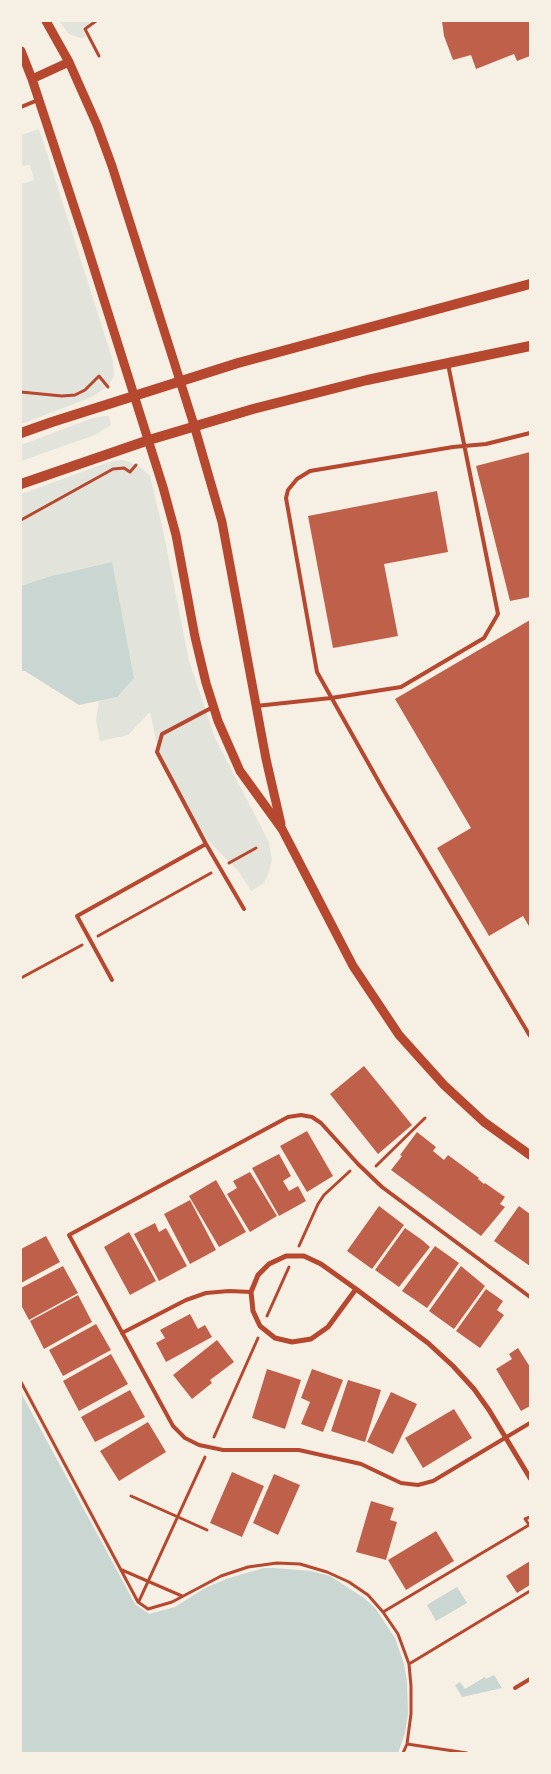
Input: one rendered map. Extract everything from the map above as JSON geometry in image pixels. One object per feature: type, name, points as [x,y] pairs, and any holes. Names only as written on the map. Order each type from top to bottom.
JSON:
[{"type":"main road","points":[[21,433],[238,362],[530,284]]},
{"type":"main road","points":[[21,484],[194,425],[324,391],[530,346]]},
{"type":"street","points":[[46,21],[69,62],[97,125],[112,166],[194,425],[222,522],[256,706],[282,829]]},
{"type":"street","points":[[21,51],[24,70],[32,79],[39,99],[163,487],[176,535],[194,637],[206,684],[240,771],[282,829],[353,966],[399,1035],[450,1091],[484,1122],[530,1155]]},
{"type":"street","points":[[32,79],[69,62]]},
{"type":"street","points":[[356,1289],[328,1327],[311,1339],[292,1342],[275,1338],[262,1328],[253,1311],[251,1292],[258,1276],[269,1264],[286,1256],[304,1256],[321,1264],[356,1289],[428,1343],[453,1366],[474,1389],[506,1437],[530,1478]]},
{"type":"lane","points":[[21,107],[39,99]]},
{"type":"lane","points":[[256,706],[331,698],[400,687],[484,638],[498,614],[448,363]]},
{"type":"lane","points":[[530,433],[486,444],[310,472],[297,479],[288,490],[286,498],[316,672],[530,1036]]},
{"type":"lane","points":[[214,707],[162,734],[157,752],[206,844],[244,909]]},
{"type":"lane","points":[[112,980],[77,916],[206,844]]},
{"type":"lane","points":[[530,1296],[382,1187],[358,1164],[321,1123],[312,1117],[300,1114],[288,1116],[69,1235],[173,1426],[185,1438],[199,1445],[223,1450],[299,1450],[361,1464],[401,1483],[418,1485],[432,1481],[530,1423]]},
{"type":"lane","points":[[122,1334],[186,1300],[206,1293],[228,1291],[251,1292]]},
{"type":"lane","points":[[514,1688],[530,1679]]},
{"type":"path","points":[[96,21],[85,29],[99,56]]},
{"type":"path","points":[[21,392],[62,396],[75,395],[85,390],[99,376],[108,387]]},
{"type":"path","points":[[21,520],[113,469],[124,468],[130,472],[136,465]]},
{"type":"path","points":[[21,978],[256,848]]},
{"type":"path","points":[[368,1174],[425,1118]]},
{"type":"path","points":[[138,1602],[318,1204],[324,1195],[358,1164]]},
{"type":"path","points":[[21,1382],[138,1602],[148,1609],[172,1602],[221,1576],[248,1567],[277,1563],[300,1564],[327,1572],[350,1582],[368,1595],[383,1612],[398,1634],[409,1664],[411,1714],[407,1744],[403,1753]]},
{"type":"path","points":[[131,1496],[207,1530]]},
{"type":"path","points":[[383,1612],[529,1525],[525,1519],[530,1517]]},
{"type":"path","points":[[122,1570],[182,1596]]},
{"type":"path","points":[[409,1664],[530,1591]]},
{"type":"path","points":[[407,1744],[468,1753]]},
{"type":"shaded area","points":[[59,21],[92,21],[82,28],[86,37],[81,38],[69,34]]},
{"type":"shaded area","points":[[39,129],[113,361],[114,376],[108,386],[92,397],[21,424],[21,184],[34,180],[30,165],[21,166],[21,135]]},
{"type":"shaded area","points":[[109,416],[111,425],[95,435],[21,461],[21,445],[90,419]]},
{"type":"shaded area","points":[[124,460],[139,466],[150,476],[163,530],[189,661],[215,738],[269,842],[272,860],[269,872],[264,883],[251,891],[239,872],[206,838],[162,767],[150,712],[128,735],[100,741],[96,720],[99,701],[117,697],[112,562],[51,576],[21,586],[21,494],[112,461]]},
{"type":"shaded area","points":[[112,562],[134,678],[117,697],[79,705],[25,671],[21,671],[21,586],[51,576]]},
{"type":"shaded area","points":[[21,1393],[135,1604],[149,1614],[175,1607],[205,1588],[229,1578],[264,1568],[311,1571],[330,1576],[364,1598],[375,1608],[395,1638],[404,1664],[407,1682],[408,1714],[405,1733],[398,1753],[21,1753]]},
{"type":"shaded area","points":[[457,1587],[467,1603],[436,1621],[427,1605]]},
{"type":"shaded area","points":[[494,1675],[502,1688],[462,1697],[455,1685],[460,1682],[465,1689],[485,1677],[486,1679]]},
{"type":"building","points":[[442,21],[530,21],[530,56],[517,61],[514,54],[476,69],[471,55],[453,60],[444,36]]},
{"type":"building","points":[[530,452],[530,597],[510,601],[476,466]]},
{"type":"building","points":[[437,491],[448,552],[384,564],[398,636],[333,648],[308,516]]},
{"type":"building","points":[[530,620],[530,928],[523,916],[489,936],[437,848],[471,828],[395,699]]},
{"type":"building","points":[[364,1066],[412,1125],[378,1154],[330,1094]]},
{"type":"building","points":[[307,1131],[333,1176],[307,1192],[280,1146]]},
{"type":"building","points":[[417,1132],[436,1147],[433,1151],[444,1160],[448,1155],[479,1178],[484,1184],[505,1197],[500,1204],[505,1207],[481,1236],[391,1170]]},
{"type":"building","points":[[279,1154],[291,1176],[283,1181],[289,1191],[298,1186],[306,1201],[279,1216],[252,1168]]},
{"type":"building","points":[[250,1172],[277,1216],[250,1232],[227,1194],[237,1188],[233,1181]]},
{"type":"building","points":[[216,1180],[246,1232],[219,1247],[189,1196]]},
{"type":"building","points":[[190,1200],[216,1250],[190,1264],[164,1214]]},
{"type":"building","points":[[379,1206],[404,1225],[372,1269],[347,1251]]},
{"type":"building","points":[[519,1206],[530,1214],[530,1266],[494,1241]]},
{"type":"building","points":[[155,1223],[159,1232],[166,1228],[187,1266],[159,1281],[134,1234]]},
{"type":"building","points":[[405,1228],[430,1247],[399,1287],[375,1270]]},
{"type":"building","points":[[129,1232],[156,1281],[130,1295],[104,1247]]},
{"type":"building","points":[[46,1236],[60,1262],[21,1283],[21,1249]]},
{"type":"building","points":[[435,1246],[459,1263],[427,1308],[402,1291]]},
{"type":"building","points":[[63,1266],[78,1293],[29,1320],[21,1305],[21,1288]]},
{"type":"building","points":[[461,1266],[485,1286],[454,1329],[429,1311]]},
{"type":"building","points":[[486,1289],[503,1301],[497,1310],[504,1315],[480,1348],[456,1331]]},
{"type":"building","points":[[78,1295],[92,1322],[44,1349],[30,1321]]},
{"type":"building","points":[[190,1314],[198,1329],[205,1325],[212,1337],[166,1362],[156,1343],[165,1338],[160,1330]]},
{"type":"building","points":[[96,1324],[111,1350],[63,1376],[49,1350]]},
{"type":"building","points":[[217,1340],[234,1362],[210,1380],[212,1383],[192,1399],[173,1375]]},
{"type":"building","points":[[518,1348],[530,1367],[530,1406],[521,1411],[496,1369],[512,1359],[509,1354]]},
{"type":"building","points":[[111,1354],[128,1384],[79,1411],[63,1381]]},
{"type":"building","points":[[267,1369],[301,1380],[285,1429],[252,1418]]},
{"type":"building","points":[[312,1369],[343,1380],[323,1432],[301,1424],[310,1402],[301,1398]]},
{"type":"building","points":[[348,1380],[381,1390],[365,1442],[331,1431]]},
{"type":"building","points":[[130,1390],[145,1417],[95,1442],[81,1417]]},
{"type":"building","points":[[391,1392],[417,1404],[393,1454],[367,1442]]},
{"type":"building","points":[[454,1409],[472,1438],[423,1468],[405,1438]]},
{"type":"building","points":[[148,1422],[166,1452],[119,1481],[100,1451]]},
{"type":"building","points":[[232,1472],[264,1486],[242,1537],[210,1523]]},
{"type":"building","points":[[274,1474],[300,1485],[278,1535],[253,1523]]},
{"type":"building","points":[[371,1501],[394,1508],[390,1520],[397,1522],[386,1560],[356,1552]]},
{"type":"building","points":[[436,1531],[454,1561],[406,1590],[388,1560]]},
{"type":"building","points":[[530,1561],[530,1585],[517,1593],[506,1576]]}]
